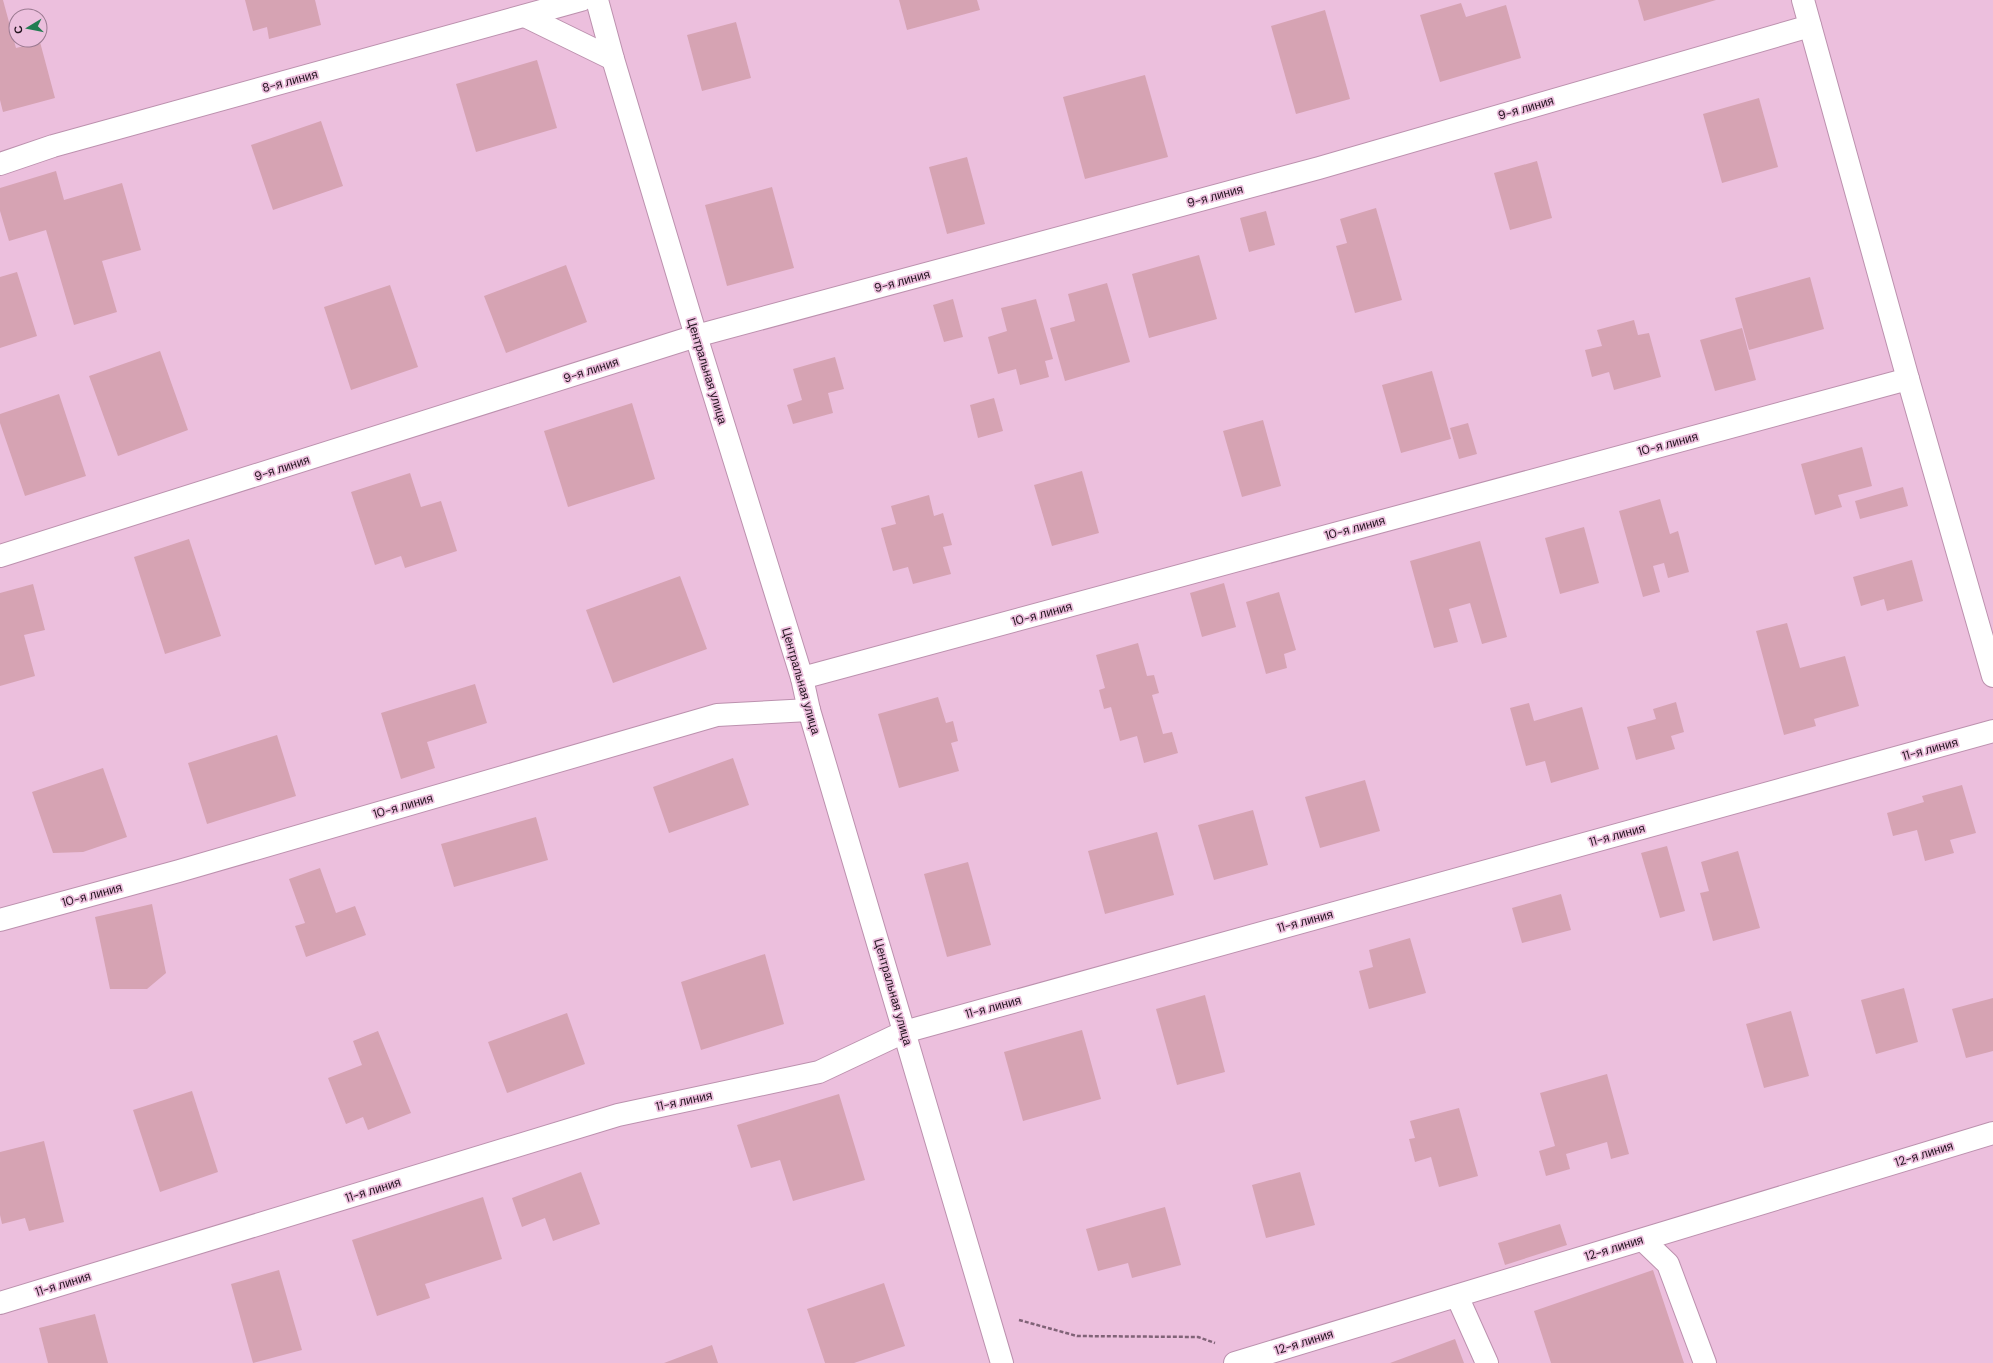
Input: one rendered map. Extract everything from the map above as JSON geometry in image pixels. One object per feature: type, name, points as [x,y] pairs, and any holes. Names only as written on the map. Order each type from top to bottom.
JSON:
[{"type":"street","name":"8-я линия","points":[[0,164],[53,146],[581,0]]},
{"type":"street","name":"Центральная улица","points":[[597,0],[613,59],[696,336],[802,678],[809,710],[1002,1363]]},
{"type":"street","points":[[1803,0],[1908,379],[1993,676]]},
{"type":"street","points":[[525,16],[613,59]]},
{"type":"street","name":"9-я линия","points":[[0,556],[696,336],[1319,168],[1810,26]]},
{"type":"street","name":"10-я линия","points":[[802,678],[1908,379]]},
{"type":"street","name":"10-я линия","points":[[0,920],[194,867],[717,714],[809,710]]},
{"type":"street","name":"11-я линия","points":[[0,1303],[618,1116],[819,1072],[904,1032],[1993,732]]},
{"type":"street","name":"12-я линия","points":[[1236,1363],[1259,1360],[1457,1296],[1993,1133]]},
{"type":"street","points":[[1643,1240],[1668,1264],[1705,1363]]},
{"type":"street","points":[[1457,1296],[1487,1363]]},
{"type":"path","points":[[1017,1319],[1077,1336],[1198,1337],[1259,1360]]},
{"type":"building","points":[[0,0],[3,0],[8,18],[8,48],[42,48],[55,98],[3,112],[0,100]]},
{"type":"building","points":[[245,0],[315,0],[321,25],[269,39],[267,27],[253,31]]},
{"type":"building","points":[[899,0],[977,0],[980,10],[907,30]]},
{"type":"building","points":[[1638,0],[1716,0],[1644,21]]},
{"type":"building","points":[[1461,3],[1466,17],[1506,5],[1521,58],[1440,82],[1420,15]]},
{"type":"building","points":[[1325,10],[1350,99],[1296,114],[1271,26]]},
{"type":"building","points":[[736,22],[751,78],[702,91],[687,35]]},
{"type":"building","points":[[537,60],[557,128],[476,152],[456,84]]},
{"type":"building","points":[[1145,75],[1168,157],[1085,179],[1063,97]]},
{"type":"building","points":[[1759,98],[1778,167],[1722,183],[1703,114]]},
{"type":"building","points":[[321,121],[343,186],[273,210],[251,145]]},
{"type":"building","points":[[967,157],[985,224],[947,234],[929,167]]},
{"type":"building","points":[[1537,161],[1552,218],[1510,230],[1494,173]]},
{"type":"building","points":[[56,171],[64,200],[122,183],[141,250],[102,261],[117,312],[74,325],[46,230],[9,241],[0,211],[0,188]]},
{"type":"building","points":[[772,187],[794,268],[727,286],[705,205]]},
{"type":"building","points":[[1376,208],[1402,300],[1355,313],[1336,246],[1347,243],[1340,219]]},
{"type":"building","points":[[1266,211],[1275,245],[1249,252],[1240,218]]},
{"type":"building","points":[[1199,255],[1217,319],[1149,338],[1132,274]]},
{"type":"building","points":[[566,265],[587,322],[506,353],[484,296]]},
{"type":"building","points":[[17,272],[37,336],[0,348],[0,277]]},
{"type":"building","points":[[1810,277],[1824,329],[1749,350],[1735,298]]},
{"type":"building","points":[[1107,283],[1130,362],[1065,381],[1050,328],[1075,321],[1068,294]]},
{"type":"building","points":[[390,285],[418,367],[351,390],[324,307]]},
{"type":"building","points":[[953,299],[963,337],[944,342],[933,305]]},
{"type":"building","points":[[1036,299],[1053,359],[1045,361],[1049,377],[1020,385],[1016,369],[998,374],[988,337],[1007,331],[1001,308]]},
{"type":"building","points":[[1634,320],[1638,335],[1649,333],[1661,377],[1614,390],[1609,372],[1592,377],[1585,350],[1602,346],[1597,330]]},
{"type":"building","points":[[1742,328],[1756,380],[1715,391],[1700,340]]},
{"type":"building","points":[[160,351],[188,430],[118,456],[89,376]]},
{"type":"building","points":[[835,357],[844,389],[828,393],[833,413],[793,424],[787,405],[802,400],[793,369]]},
{"type":"building","points":[[1432,371],[1451,439],[1401,453],[1382,385]]},
{"type":"building","points":[[59,394],[86,476],[25,496],[0,423],[0,414]]},
{"type":"building","points":[[994,398],[1003,431],[978,438],[970,405]]},
{"type":"building","points":[[632,403],[655,479],[568,507],[544,431]]},
{"type":"building","points":[[1263,420],[1281,486],[1242,497],[1223,431]]},
{"type":"building","points":[[1468,423],[1477,454],[1459,459],[1450,428]]},
{"type":"building","points":[[1862,447],[1872,486],[1838,495],[1842,507],[1815,515],[1801,464]]},
{"type":"building","points":[[1082,471],[1099,533],[1052,546],[1034,485]]},
{"type":"building","points":[[410,473],[421,507],[441,501],[457,551],[405,568],[401,556],[375,565],[351,492]]},
{"type":"building","points":[[1903,487],[1908,506],[1860,519],[1855,501]]},
{"type":"building","points":[[929,495],[934,516],[943,513],[952,545],[943,547],[951,574],[913,584],[908,567],[893,571],[881,528],[896,524],[891,506]]},
{"type":"building","points":[[1660,499],[1670,534],[1678,531],[1689,572],[1668,578],[1664,563],[1653,566],[1660,592],[1643,597],[1619,511]]},
{"type":"building","points":[[1584,527],[1599,583],[1560,594],[1545,538]]},
{"type":"building","points":[[189,539],[221,636],[165,654],[134,557]]},
{"type":"building","points":[[1480,541],[1507,637],[1482,644],[1470,603],[1449,609],[1458,642],[1434,648],[1410,561]]},
{"type":"building","points":[[1912,560],[1923,601],[1887,611],[1884,599],[1861,606],[1853,577]]},
{"type":"building","points":[[680,576],[707,649],[613,683],[586,610]]},
{"type":"building","points":[[1224,583],[1236,627],[1202,637],[1190,593]]},
{"type":"building","points":[[33,584],[45,630],[24,635],[35,676],[0,686],[0,593]]},
{"type":"building","points":[[1279,592],[1296,650],[1284,654],[1287,668],[1266,674],[1246,602]]},
{"type":"building","points":[[1787,623],[1800,668],[1845,656],[1859,706],[1814,719],[1816,726],[1784,735],[1756,631]]},
{"type":"building","points":[[1138,643],[1147,676],[1154,675],[1159,693],[1152,695],[1163,734],[1172,732],[1178,753],[1144,763],[1137,736],[1120,741],[1111,707],[1104,709],[1099,690],[1105,688],[1096,655]]},
{"type":"building","points":[[475,684],[487,723],[427,742],[435,768],[401,779],[381,713]]},
{"type":"building","points":[[938,697],[946,723],[953,721],[958,741],[951,743],[959,771],[899,788],[878,714]]},
{"type":"building","points":[[1676,702],[1684,732],[1671,736],[1675,749],[1636,760],[1627,727],[1656,719],[1653,709]]},
{"type":"building","points":[[1529,703],[1534,721],[1582,707],[1599,769],[1551,783],[1545,761],[1526,766],[1510,708]]},
{"type":"building","points":[[277,735],[296,796],[207,824],[188,763]]},
{"type":"building","points":[[733,758],[749,805],[669,833],[653,787]]},
{"type":"building","points":[[103,768],[127,837],[83,852],[53,853],[32,792]]},
{"type":"building","points":[[1365,780],[1380,831],[1320,848],[1305,797]]},
{"type":"building","points":[[1962,785],[1976,833],[1950,840],[1954,853],[1925,861],[1917,830],[1893,836],[1887,813],[1924,802],[1922,796]]},
{"type":"building","points":[[1253,810],[1268,865],[1214,880],[1198,825]]},
{"type":"building","points":[[536,817],[548,860],[454,887],[441,844]]},
{"type":"building","points":[[1157,832],[1174,895],[1105,914],[1088,851]]},
{"type":"building","points":[[1667,846],[1685,911],[1660,918],[1641,853]]},
{"type":"building","points":[[1738,851],[1760,928],[1713,941],[1700,893],[1709,891],[1701,862]]},
{"type":"building","points":[[968,862],[991,945],[947,957],[924,874]]},
{"type":"building","points":[[320,868],[336,913],[355,906],[366,935],[306,957],[295,926],[305,923],[289,879]]},
{"type":"building","points":[[1561,894],[1571,930],[1522,943],[1512,908]]},
{"type":"building","points":[[152,904],[166,973],[147,989],[110,989],[95,917]]},
{"type":"building","points":[[1410,938],[1426,993],[1369,1009],[1359,971],[1373,967],[1369,950]]},
{"type":"building","points":[[765,954],[784,1024],[701,1050],[681,982]]},
{"type":"building","points":[[1904,988],[1918,1042],[1876,1054],[1861,1000]]},
{"type":"building","points":[[1205,995],[1225,1072],[1177,1085],[1156,1009]]},
{"type":"building","points":[[1993,998],[1993,1051],[1966,1058],[1952,1009]]},
{"type":"building","points":[[1791,1011],[1809,1076],[1764,1088],[1746,1024]]},
{"type":"building","points":[[567,1013],[585,1064],[507,1093],[488,1042]]},
{"type":"building","points":[[1082,1030],[1101,1099],[1023,1121],[1004,1052]]},
{"type":"building","points":[[378,1031],[411,1113],[368,1130],[363,1117],[346,1124],[328,1078],[362,1065],[353,1041]]},
{"type":"building","points":[[1607,1074],[1629,1154],[1611,1159],[1607,1142],[1566,1154],[1570,1169],[1546,1176],[1539,1151],[1555,1146],[1540,1093]]},
{"type":"building","points":[[192,1091],[218,1172],[160,1192],[133,1110]]},
{"type":"building","points":[[839,1094],[865,1180],[793,1201],[780,1160],[751,1168],[737,1125]]},
{"type":"building","points":[[1459,1108],[1478,1176],[1439,1187],[1431,1157],[1415,1162],[1409,1139],[1415,1138],[1410,1121]]},
{"type":"building","points":[[44,1141],[64,1222],[29,1231],[25,1218],[2,1224],[0,1215],[0,1152]]},
{"type":"building","points":[[581,1172],[600,1224],[553,1241],[545,1218],[522,1227],[512,1198]]},
{"type":"building","points":[[1300,1172],[1315,1225],[1266,1238],[1252,1185]]},
{"type":"building","points":[[483,1197],[502,1259],[425,1284],[430,1298],[377,1316],[352,1240]]},
{"type":"building","points":[[1165,1207],[1181,1265],[1132,1278],[1128,1263],[1098,1271],[1086,1229]]},
{"type":"building","points":[[1560,1224],[1567,1245],[1505,1265],[1498,1243]]},
{"type":"building","points":[[279,1270],[302,1350],[253,1363],[231,1284]]},
{"type":"building","points":[[1653,1270],[1684,1363],[1551,1363],[1534,1311]]},
{"type":"building","points":[[884,1283],[905,1346],[854,1363],[825,1363],[807,1309]]},
{"type":"building","points":[[95,1314],[108,1363],[48,1363],[39,1328]]},
{"type":"building","points":[[1455,1339],[1464,1363],[1390,1363]]},
{"type":"building","points":[[712,1345],[718,1363],[664,1363]]}]
